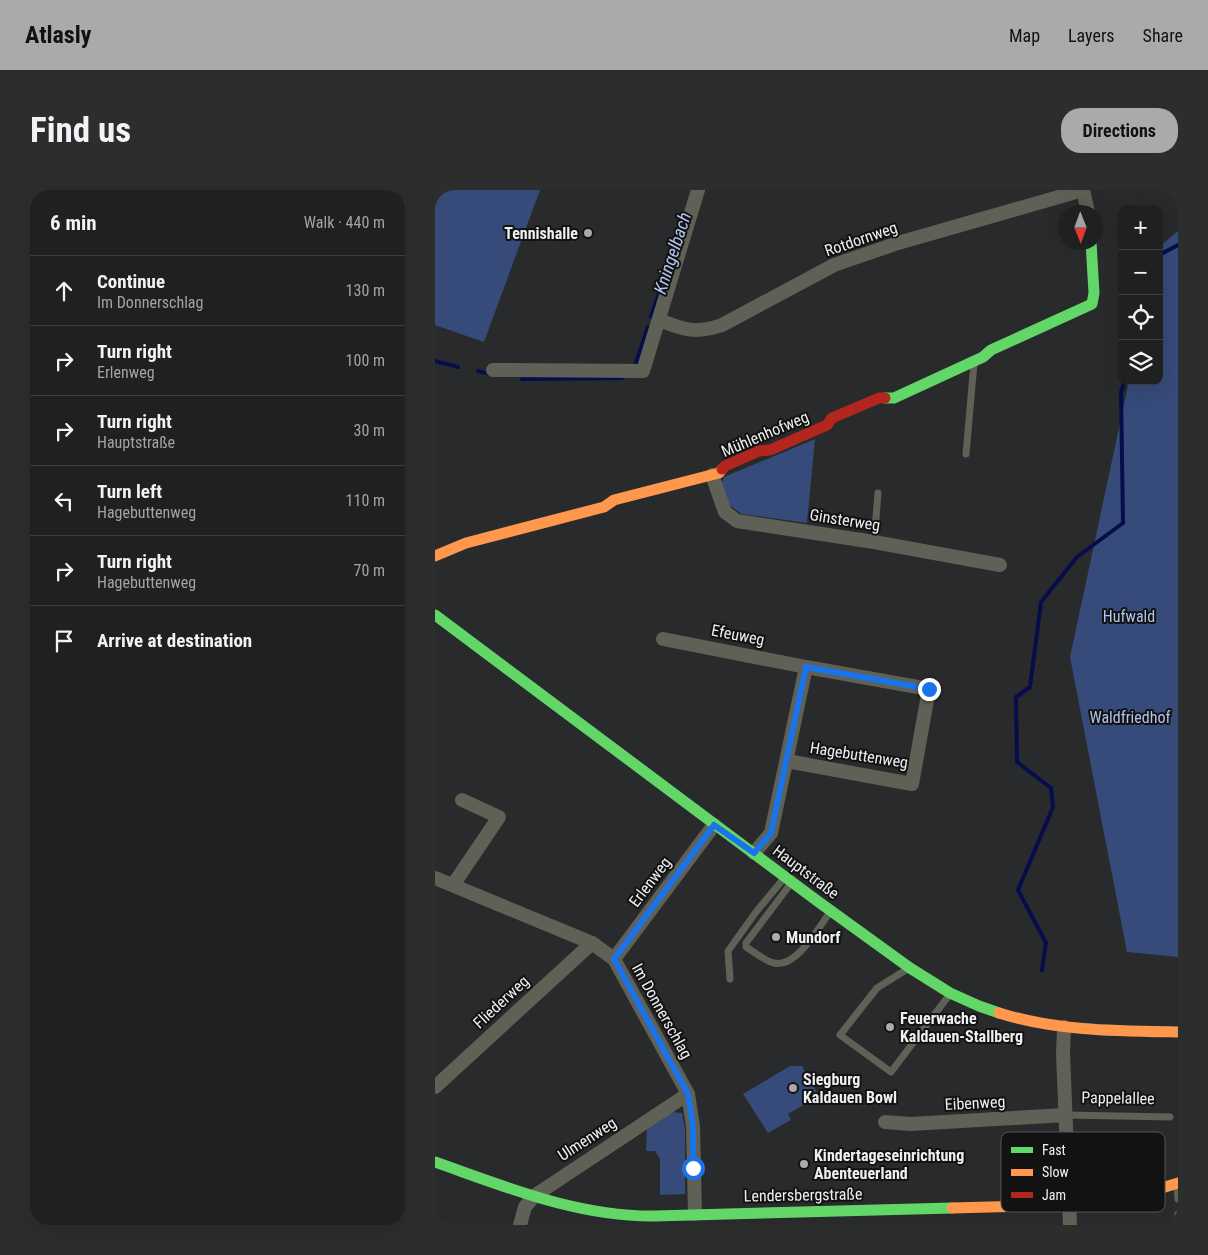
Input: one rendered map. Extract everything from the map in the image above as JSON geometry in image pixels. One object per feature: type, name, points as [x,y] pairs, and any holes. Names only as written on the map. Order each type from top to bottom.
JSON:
[{"type":"street","points":[[493,370],[643,371],[698,190]]},
{"type":"street","points":[[1083,190],[1086,205]]},
{"type":"street","name":"Rotdornweg","points":[[659,320],[682,329],[708,330],[722,325],[834,265],[898,244],[1083,190]]},
{"type":"street","name":"Mühlenhofweg","points":[[435,556],[465,543],[597,509],[604,507],[614,500],[719,473],[725,466],[759,451],[770,450],[827,425],[832,418],[839,415],[879,398],[894,398],[975,360],[991,350],[1092,304],[1094,293],[1091,250]]},
{"type":"street","name":"Ginsterweg","points":[[712,475],[725,512],[737,521],[874,542],[1000,565]]},
{"type":"street","name":"Hauptstraße","points":[[435,616],[830,911],[909,968],[951,994],[1002,1014],[1044,1025],[1129,1031],[1178,1032]]},
{"type":"street","name":"Efeuweg","points":[[663,638],[806,667]]},
{"type":"street","name":"Hagebuttenweg","points":[[754,853],[771,833],[806,667],[929,689],[912,784],[787,762]]},
{"type":"street","points":[[453,886],[504,819],[462,800]]},
{"type":"street","name":"Erlenweg","points":[[614,959],[714,825]]},
{"type":"street","name":"Im Donnerschlag","points":[[435,878],[592,944],[614,959],[688,1094],[693,1126],[695,1214]]},
{"type":"street","name":"Fliederweg","points":[[435,1087],[592,944]]},
{"type":"street","name":"Pappelallee","points":[[1064,1027],[1063,1054],[1067,1132]]},
{"type":"street","name":"Ulmenweg","points":[[520,1225],[525,1207],[533,1196],[688,1094]]},
{"type":"street","name":"Eibenweg","points":[[885,1122],[910,1124],[1066,1115]]},
{"type":"street","name":"Lendersbergstraße","points":[[435,1162],[533,1196],[644,1221],[695,1214],[1001,1207]]},
{"type":"street","name":"Lendersbergstraße","points":[[1165,1187],[1177,1183]]},
{"type":"street","name":"Pappelallee","points":[[1070,1212],[1070,1225]]},
{"type":"lane","points":[[967,454],[975,360]]},
{"type":"lane","points":[[874,542],[878,493]]},
{"type":"lane","points":[[789,879],[746,943],[746,947],[773,963],[781,963],[801,953],[830,911]]},
{"type":"lane","points":[[730,979],[729,951],[756,912],[789,879]]},
{"type":"lane","points":[[909,968],[877,988],[840,1035],[891,1072],[951,994]]},
{"type":"lane","name":"Pappelallee","points":[[1066,1115],[1169,1117]]},
{"type":"lane","name":"Lendersbergstraße","points":[[1177,1183],[1178,1199]]},
{"type":"lane","points":[[1178,1214],[1178,1225]]},
{"type":"green space","points":[[435,190],[540,190],[484,342],[435,325]]},
{"type":"green space","points":[[1178,231],[1178,957],[1127,952],[1070,657],[1128,385],[1163,385],[1163,244]]},
{"type":"green space","points":[[815,439],[807,523],[742,514],[726,503],[721,485],[724,477]]},
{"type":"green space","points":[[790,1066],[802,1066],[819,1096],[788,1114],[791,1120],[768,1133],[743,1094]]},
{"type":"green space","points":[[671,1112],[682,1113],[685,1128],[685,1194],[660,1195],[660,1159],[655,1151],[646,1151],[647,1129]]},
{"type":"waterway","points":[[1163,253],[1178,245]]},
{"type":"waterway","name":"Kningelbach","points":[[651,317],[666,274]]},
{"type":"waterway","name":"Kningelbach","points":[[636,363],[648,327]]},
{"type":"waterway","name":"Kningelbach","points":[[435,361],[458,367]]},
{"type":"waterway","name":"Kningelbach","points":[[478,371],[490,374]]},
{"type":"waterway","name":"Kningelbach","points":[[522,379],[622,378]]},
{"type":"waterway","points":[[1042,970],[1046,943],[1018,890],[1053,807],[1051,788],[1017,762],[1016,697],[1030,687],[1041,602],[1077,557],[1123,523],[1121,392],[1124,385]]},
{"type":"traffic: fast","points":[[885,398],[894,398],[983,357],[991,350],[1092,304],[1094,293],[1091,250]]},
{"type":"traffic: fast","points":[[435,615],[910,968],[950,993],[999,1013]]},
{"type":"traffic: fast","points":[[435,1162],[543,1199],[598,1212],[626,1215],[655,1216],[952,1208]]},
{"type":"traffic: slow","points":[[435,556],[466,543],[604,507],[614,500],[719,473],[722,469]]},
{"type":"traffic: slow","points":[[999,1013],[1065,1027],[1178,1032]]},
{"type":"traffic: slow","points":[[1165,1187],[1178,1183]]},
{"type":"traffic: slow","points":[[952,1208],[1001,1207]]},
{"type":"traffic: jam","points":[[722,469],[759,451],[770,450],[827,425],[832,418],[879,398],[885,398]]},
{"type":"place","name":"Tennishalle","points":[[588,233]]},
{"type":"place","name":"Mundorf","points":[[776,937]]},
{"type":"place","name":"Feuerwache Kaldauen-Stallberg","points":[[890,1027]]},
{"type":"place","name":"Siegburg Kaldauen Bowl","points":[[793,1088]]},
{"type":"place","name":"Kindertageseinrichtung Abenteuerland","points":[[804,1164]]},
{"type":"route","points":[[693,1168],[693,1126],[688,1094],[614,959],[714,825],[754,853],[771,833],[806,667],[929,689]]},
{"type":"park label","name":"Hufwald","points":[[1129,616]]},
{"type":"park label","name":"Waldfriedhof","points":[[1130,717]]}]
